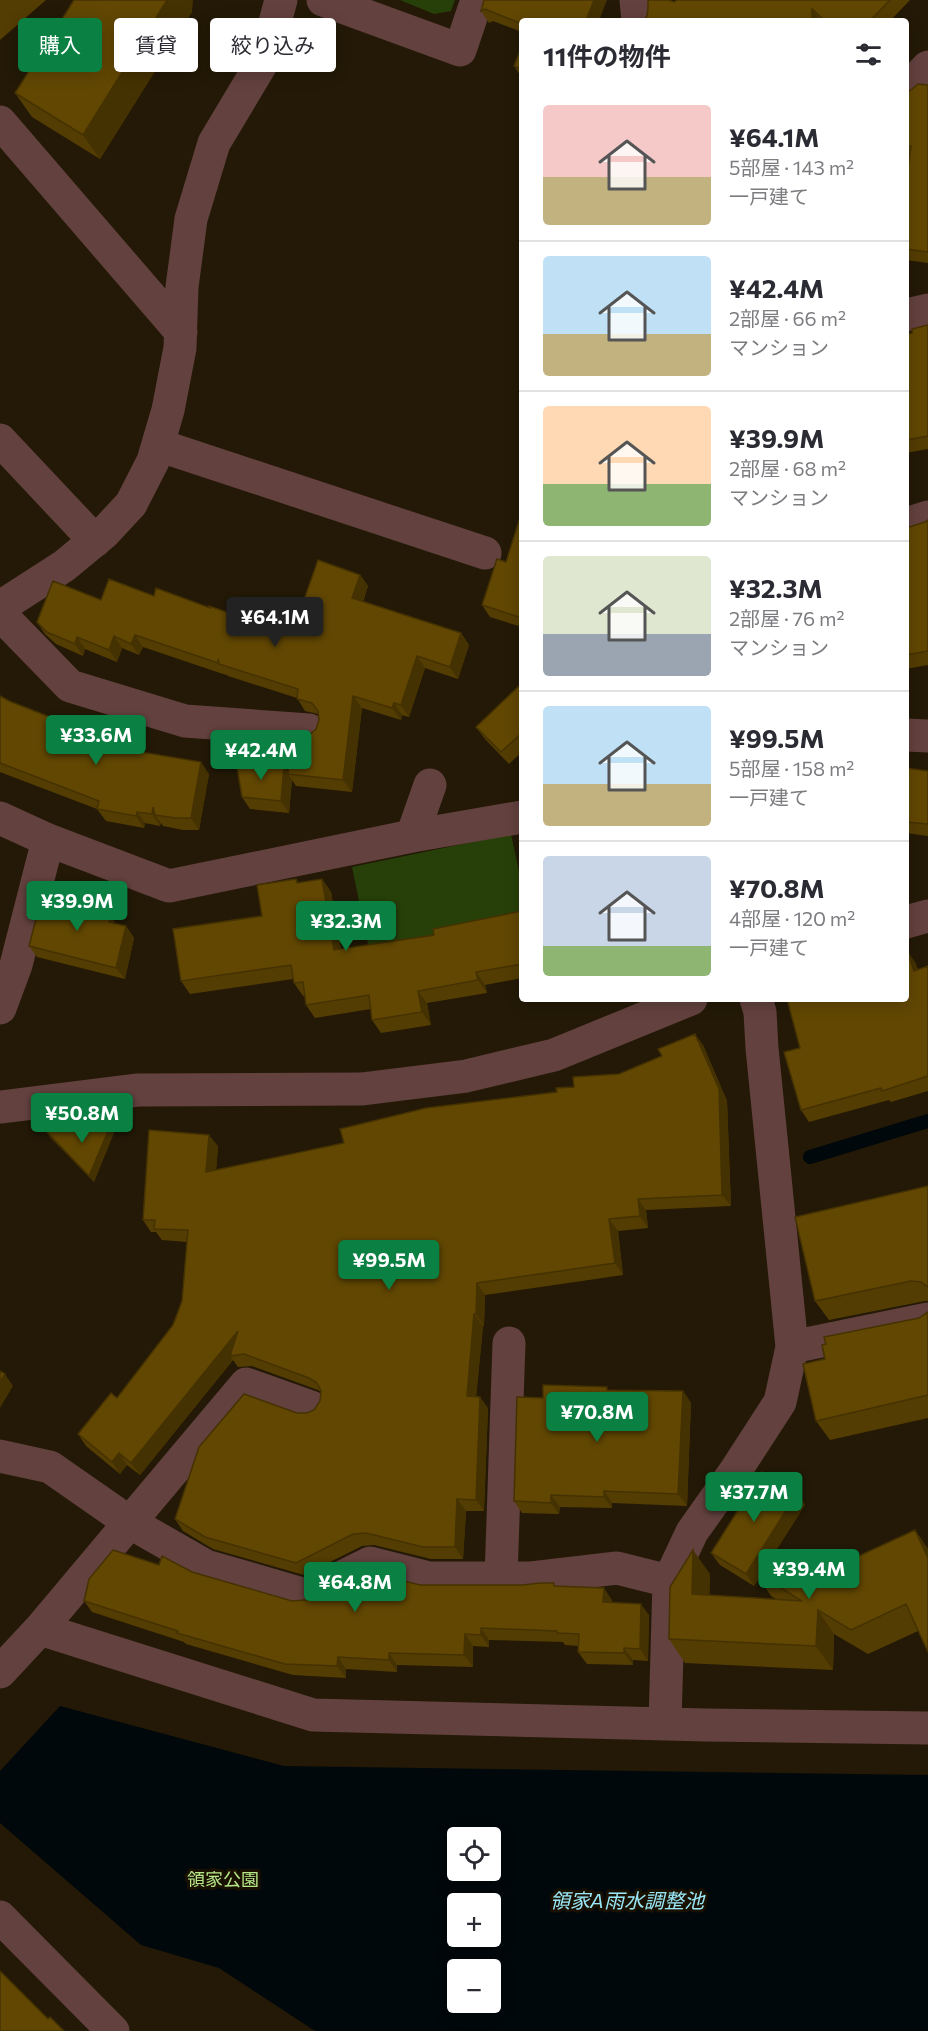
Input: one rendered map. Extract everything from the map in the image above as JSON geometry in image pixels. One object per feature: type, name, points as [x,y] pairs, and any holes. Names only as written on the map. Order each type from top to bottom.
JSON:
[{"type":"street","points":[[0,608],[64,566],[95,541],[131,504],[153,462],[168,410],[180,348],[182,286],[191,219],[214,143],[266,56],[281,0]]},
{"type":"street","points":[[323,0],[460,50],[477,0]]},
{"type":"street","points":[[636,0],[639,18]]},
{"type":"street","points":[[909,87],[928,67]]},
{"type":"street","points":[[3,130],[181,332]]},
{"type":"street","points":[[909,314],[928,310]]},
{"type":"street","points":[[0,440],[95,541]]},
{"type":"street","points":[[158,446],[485,553]]},
{"type":"street","points":[[909,523],[928,517]]},
{"type":"street","points":[[0,614],[70,686],[185,721],[309,730]]},
{"type":"street","points":[[909,735],[928,736]]},
{"type":"street","points":[[412,836],[430,785]]},
{"type":"street","points":[[0,818],[48,840],[169,886],[412,836],[519,818]]},
{"type":"street","points":[[0,1008],[16,965],[48,840]]},
{"type":"street","points":[[909,921],[928,916]]},
{"type":"street","points":[[0,1107],[138,1090],[361,1089],[466,1076],[554,1055],[684,1002]]},
{"type":"street","points":[[665,1723],[669,1581],[692,1532],[780,1402],[792,1347],[760,1012],[757,1002]]},
{"type":"street","points":[[792,1347],[928,1319]]},
{"type":"street","points":[[501,1578],[509,1343]]},
{"type":"street","points":[[0,1672],[40,1629],[246,1384],[311,1407]]},
{"type":"street","points":[[0,1456],[50,1467],[129,1522],[206,1566],[306,1594],[370,1563],[429,1578],[531,1578],[616,1568],[669,1581]]},
{"type":"street","points":[[40,1629],[313,1715],[928,1728]]},
{"type":"street","points":[[0,1917],[113,2031]]},
{"type":"green space","points":[[400,0],[455,0],[451,11],[434,14]]},
{"type":"green space","points":[[511,834],[519,871],[519,918],[369,949],[352,867]]},
{"type":"water","name":"領家A雨水調整池","points":[[60,1706],[284,1766],[928,1775],[928,2031],[315,2031],[219,1968],[141,1945],[0,1823],[0,1771]]},
{"type":"building","points":[[74,0],[167,0],[156,18],[114,18],[114,72],[122,72],[83,135],[15,93],[28,72],[102,72],[102,18],[63,18]]},
{"type":"building","points":[[484,0],[594,0],[587,18],[519,18],[519,23],[485,9],[481,11]]},
{"type":"building","points":[[648,0],[674,2],[677,0],[890,0],[873,18],[822,18],[812,9],[812,18],[645,18]]},
{"type":"building","points":[[519,54],[519,68],[514,66]]},
{"type":"building","points":[[918,84],[928,85],[928,252],[909,249],[911,146],[909,146],[909,92]]},
{"type":"building","points":[[928,325],[928,436],[909,439],[909,334],[912,333],[912,329]]},
{"type":"building","points":[[928,520],[928,651],[909,654],[909,527]]},
{"type":"building","points":[[519,521],[519,617],[482,605],[497,559],[506,562]]},
{"type":"building","points":[[318,560],[360,575],[352,598],[461,633],[450,667],[417,656],[401,705],[394,703],[392,708],[353,696],[343,780],[288,774],[292,736],[309,735],[316,729],[319,720],[318,711],[312,703],[297,699],[298,689],[219,664],[218,659],[218,663],[135,635],[131,644],[114,636],[109,650],[77,637],[75,644],[47,632],[37,622],[53,581],[101,600],[109,579],[154,596],[156,588],[292,634]]},
{"type":"building","points":[[519,686],[519,736],[501,752],[476,727]]},
{"type":"building","points":[[0,696],[91,733],[87,743],[201,762],[191,818],[155,815],[153,807],[152,814],[137,812],[136,816],[97,809],[99,801],[0,763]]},
{"type":"building","points":[[236,761],[284,766],[281,801],[242,797]]},
{"type":"building","points":[[909,768],[928,771],[928,824],[909,822]]},
{"type":"building","points":[[296,879],[297,883],[322,879],[334,950],[434,935],[433,929],[519,912],[519,965],[476,972],[478,980],[418,991],[422,1012],[372,1020],[369,995],[306,1005],[303,982],[294,983],[291,965],[181,981],[173,929],[262,916],[257,885]]},
{"type":"building","points":[[43,892],[75,900],[73,906],[110,915],[109,922],[126,926],[116,968],[29,946]]},
{"type":"building","points":[[909,956],[914,971],[928,966],[928,1076],[882,1091],[881,1088],[801,1110],[784,1052],[800,1048],[788,1002],[909,1002]]},
{"type":"building","points":[[695,1034],[719,1089],[722,1195],[638,1199],[640,1216],[609,1219],[615,1263],[477,1283],[467,1396],[480,1397],[476,1500],[457,1499],[455,1547],[423,1547],[366,1533],[353,1534],[296,1563],[205,1537],[175,1519],[199,1447],[244,1394],[297,1413],[314,1410],[320,1401],[321,1391],[317,1383],[309,1378],[244,1354],[230,1356],[238,1331],[131,1463],[119,1453],[112,1462],[78,1434],[111,1393],[117,1398],[173,1325],[182,1301],[188,1230],[154,1229],[155,1220],[143,1220],[149,1130],[209,1135],[206,1172],[344,1143],[340,1129],[426,1108],[557,1092],[556,1088],[574,1087],[573,1077],[619,1074],[662,1056],[658,1049]]},
{"type":"building","points":[[111,1124],[89,1176],[46,1131]]},
{"type":"building","points":[[928,1186],[928,1287],[921,1282],[911,1281],[815,1301],[795,1217]]},
{"type":"building","points":[[928,1312],[928,1395],[816,1421],[803,1364],[825,1359],[822,1345],[826,1344],[824,1337],[919,1318]]},
{"type":"building","points":[[0,1371],[5,1374],[0,1382]]},
{"type":"building","points":[[543,1385],[607,1387],[607,1390],[683,1391],[678,1494],[604,1491],[604,1497],[551,1495],[551,1503],[514,1501],[517,1397],[543,1398]]},
{"type":"building","points":[[762,1472],[797,1493],[746,1574],[711,1553]]},
{"type":"building","points":[[915,1530],[928,1558],[928,1652],[906,1604],[851,1630],[818,1610],[816,1646],[669,1639],[670,1587],[693,1550],[692,1594],[802,1601],[755,1572],[818,1575]]},
{"type":"building","points":[[113,1550],[159,1565],[162,1556],[192,1572],[292,1601],[306,1600],[364,1571],[420,1585],[554,1583],[554,1586],[604,1588],[603,1602],[641,1604],[640,1649],[624,1648],[624,1653],[578,1652],[579,1634],[481,1628],[481,1635],[465,1634],[464,1655],[389,1653],[389,1660],[338,1657],[337,1666],[285,1664],[177,1633],[178,1631],[84,1601],[89,1579]]},
{"type":"building","points":[[0,1971],[48,2019],[50,2017],[64,2031],[0,2031]]},
{"type":"waterway","points":[[810,1157],[928,1121]]},
{"type":"park label","name":"領家公園","points":[[223,1880]]}]
